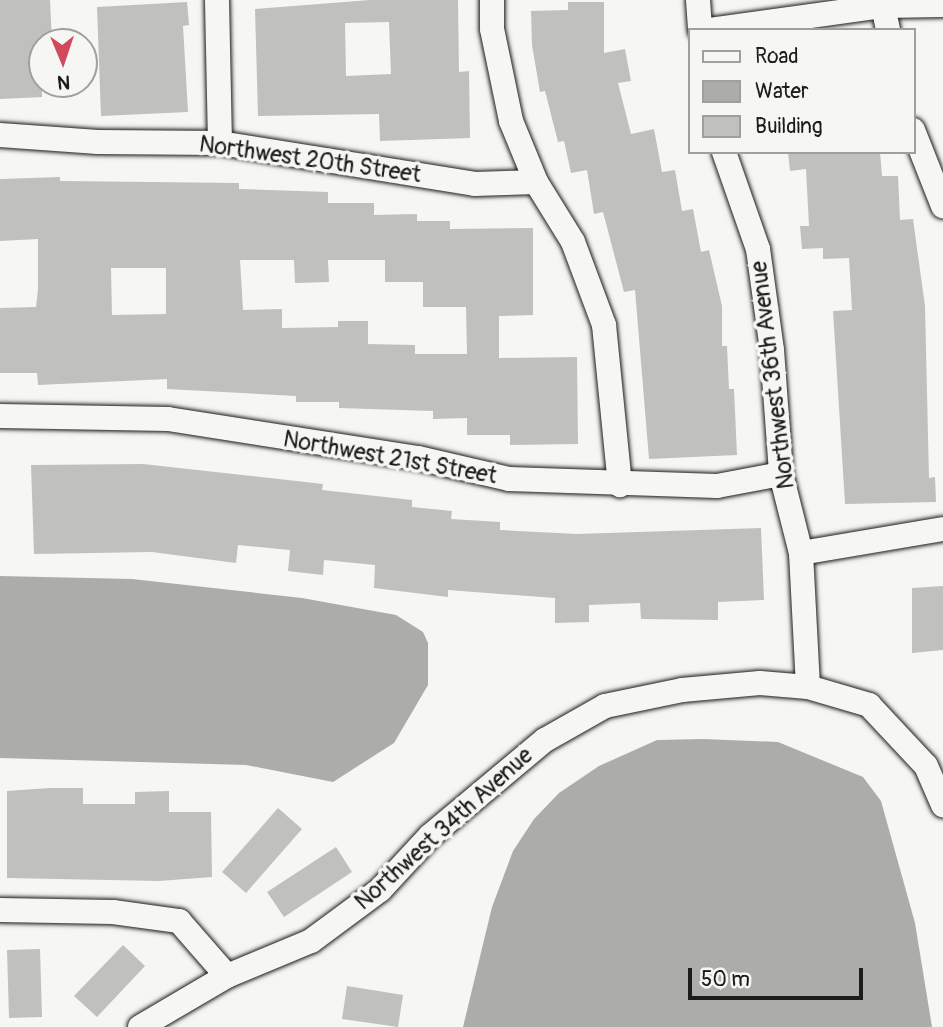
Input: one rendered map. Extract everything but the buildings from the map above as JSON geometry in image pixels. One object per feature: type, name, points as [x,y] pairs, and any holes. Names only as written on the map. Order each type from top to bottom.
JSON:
[{"type":"street","points":[[217,0],[220,144]]},
{"type":"street","points":[[492,0],[492,29],[511,121],[536,182],[573,242],[604,325],[620,485]]},
{"type":"street","points":[[698,0],[700,28]]},
{"type":"street","points":[[739,28],[886,18],[943,5]]},
{"type":"street","name":"Northwest 20th Street","points":[[0,135],[99,142],[220,144],[475,184],[536,182]]},
{"type":"street","points":[[915,135],[943,206]]},
{"type":"street","name":"Northwest 36th Avenue","points":[[725,154],[758,249],[781,474],[801,553],[808,687]]},
{"type":"street","name":"Northwest 21st Street","points":[[0,416],[168,419],[418,458],[509,480],[718,486],[781,474]]},
{"type":"street","points":[[801,553],[943,529]]},
{"type":"street","name":"Northwest 34th Avenue","points":[[140,1027],[227,976],[311,941],[380,890],[430,836],[545,740],[605,706],[682,690],[760,683],[808,687],[869,705],[926,766],[943,805]]},
{"type":"street","points":[[0,910],[113,912],[179,920],[227,976]]},
{"type":"water","points":[[0,576],[132,579],[302,598],[396,615],[423,632],[428,643],[428,685],[394,743],[333,782],[246,765],[0,758]]},
{"type":"water","points":[[657,740],[778,742],[863,777],[881,801],[915,923],[932,1027],[463,1027],[492,907],[513,851],[534,819],[559,793],[599,766]]}]
